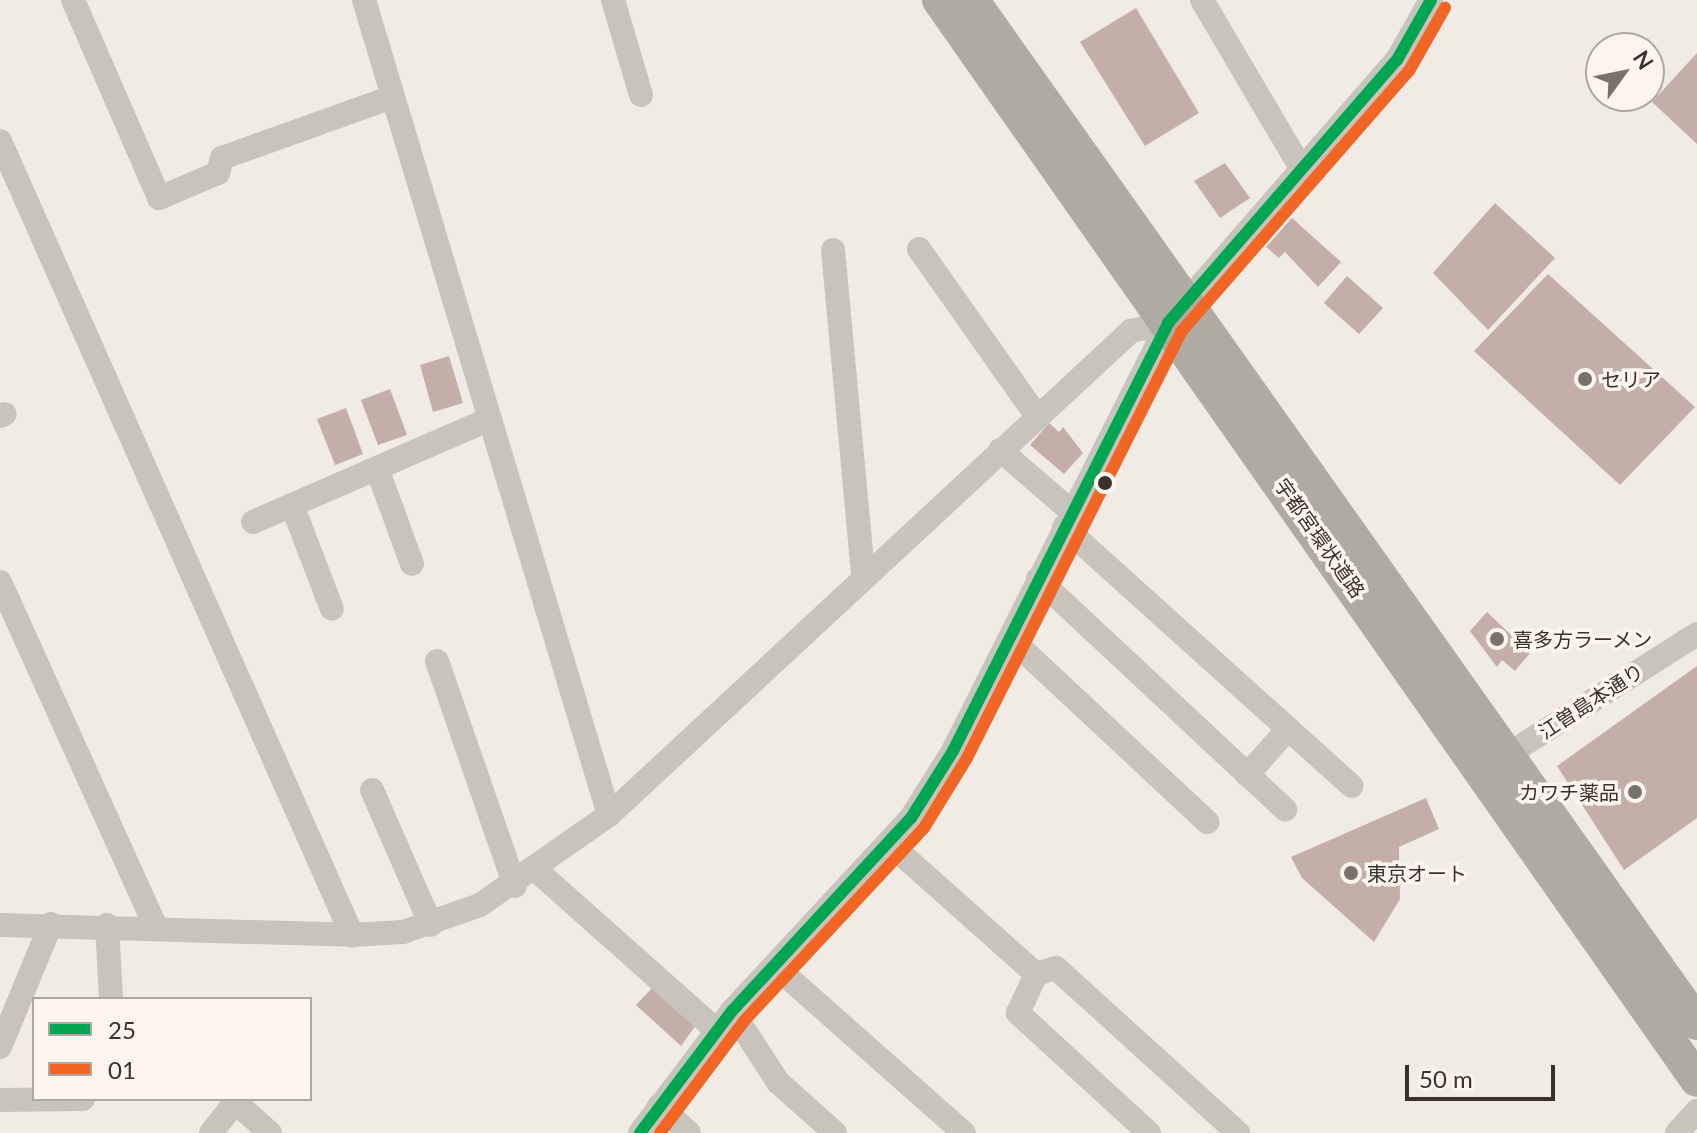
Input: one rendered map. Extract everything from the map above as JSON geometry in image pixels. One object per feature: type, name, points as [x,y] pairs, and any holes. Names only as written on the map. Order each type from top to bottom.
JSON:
[{"type":"highway","name":"宇都宮環状道路","points":[[939,0],[1177,313],[1497,761],[1697,1023]]},
{"type":"highway","name":"宇都宮環状道路","points":[[972,0],[1177,313]]},
{"type":"highway","name":"宇都宮環状道路","points":[[1497,761],[1697,1080]]},
{"type":"street","points":[[73,0],[159,198],[218,173],[222,158],[392,97]]},
{"type":"street","points":[[613,0],[641,95]]},
{"type":"street","points":[[1202,0],[1302,170]]},
{"type":"street","points":[[640,1133],[732,1011],[890,844],[953,751],[1067,519],[1177,313],[1397,60],[1431,0]]},
{"type":"street","points":[[370,2],[392,97],[609,815]]},
{"type":"street","points":[[0,141],[352,935]]},
{"type":"street","points":[[919,249],[1037,416]]},
{"type":"street","points":[[833,250],[863,574]]},
{"type":"street","points":[[0,925],[155,925],[352,935],[431,925],[515,886],[609,815],[863,574],[1131,331],[1177,313]]},
{"type":"street","points":[[253,522],[490,419]]},
{"type":"street","points":[[1000,450],[1067,519],[1352,786]]},
{"type":"street","points":[[377,468],[412,564]]},
{"type":"street","points":[[292,505],[332,609]]},
{"type":"street","points":[[1038,579],[1285,809]]},
{"type":"street","points":[[0,582],[155,925]]},
{"type":"street","name":"江曽島本通り","points":[[1497,761],[1697,634]]},
{"type":"street","points":[[1010,638],[1207,822]]},
{"type":"street","points":[[437,661],[515,886]]},
{"type":"street","points":[[1247,775],[1288,729]]},
{"type":"street","points":[[372,790],[431,925]]},
{"type":"street","points":[[890,844],[1036,974]]},
{"type":"street","points":[[537,871],[716,1030]]},
{"type":"street","points":[[0,1047],[51,924]]},
{"type":"street","points":[[107,925],[111,997]]},
{"type":"street","points":[[775,966],[964,1133]]},
{"type":"street","points":[[1149,1133],[1018,1013],[1036,974],[1056,968],[1238,1133]]},
{"type":"street","points":[[732,1011],[778,1082],[835,1133]]},
{"type":"street","points":[[0,1100],[32,1100]]},
{"type":"street","points":[[211,1133],[235,1102],[270,1133]]},
{"type":"street","points":[[659,1106],[689,1133]]},
{"type":"street","points":[[1677,1133],[1697,1111]]},
{"type":"building","points":[[1136,8],[1199,113],[1145,146],[1080,42]]},
{"type":"building","points":[[1697,53],[1697,144],[1663,112],[1665,88]]},
{"type":"building","points":[[1225,163],[1250,198],[1220,218],[1194,181]]},
{"type":"building","points":[[1495,203],[1555,258],[1488,330],[1433,273]]},
{"type":"building","points":[[1292,218],[1341,262],[1318,287],[1285,252],[1279,258],[1266,247]]},
{"type":"building","name":"セリア","points":[[1548,274],[1695,407],[1620,485],[1474,351]]},
{"type":"building","points":[[1347,276],[1383,308],[1359,334],[1324,303]]},
{"type":"building","points":[[449,356],[463,403],[433,412],[420,365]]},
{"type":"building","points":[[390,389],[407,435],[378,445],[361,400]]},
{"type":"building","points":[[346,408],[363,454],[335,465],[317,419]]},
{"type":"building","points":[[1049,423],[1059,432],[1063,427],[1083,453],[1064,474],[1030,445]]},
{"type":"building","name":"喜多方ラーメン","points":[[1487,612],[1530,653],[1515,671],[1502,660],[1497,667],[1470,631]]},
{"type":"building","name":"カワチ薬品","points":[[1697,666],[1697,818],[1624,870],[1557,766]]},
{"type":"building","name":"東京オート","points":[[1426,798],[1439,829],[1399,847],[1400,899],[1374,942],[1302,878],[1291,857]]},
{"type":"building","points":[[653,987],[696,1025],[681,1046],[636,1005]]},
{"type":"transit line","name":"25","points":[[640,1133],[732,1011],[911,818],[953,751],[1168,323],[1397,60],[1431,0]]},
{"type":"transit line","name":"01","points":[[660,1133],[744,1021],[924,828],[967,758],[1181,332],[1409,71],[1445,8]]},
{"type":"place","name":"セリア","points":[[1585,379]]},
{"type":"place","name":"喜多方ラーメン","points":[[1497,639]]},
{"type":"place","name":"カワチ薬品","points":[[1635,792]]},
{"type":"place","name":"東京オート","points":[[1351,873]]}]
